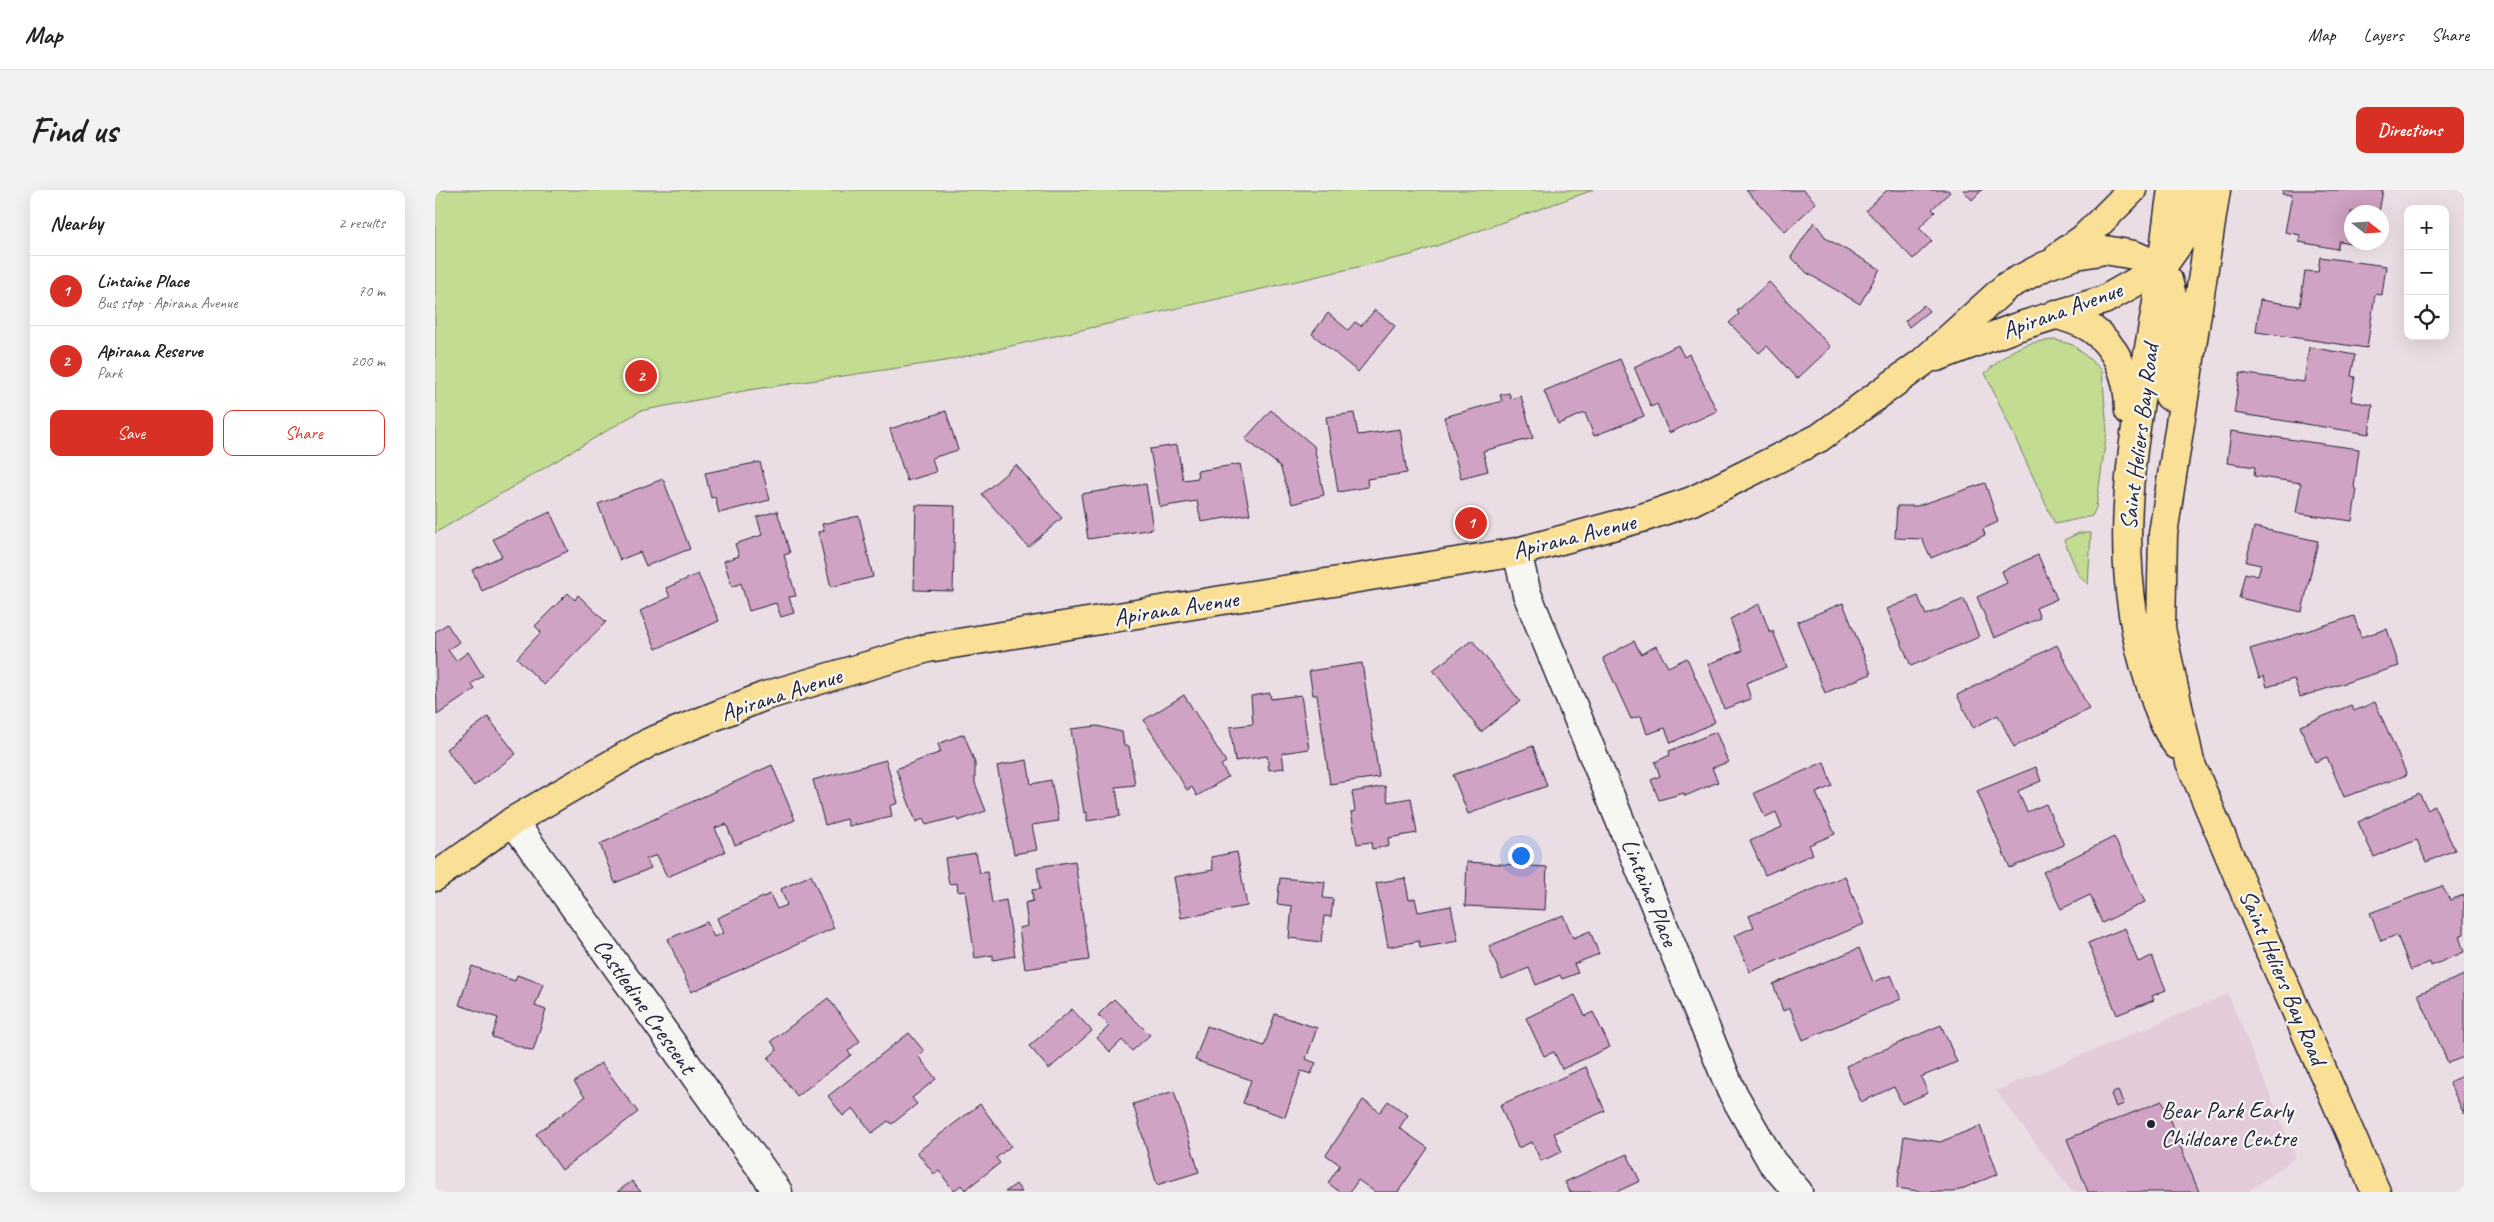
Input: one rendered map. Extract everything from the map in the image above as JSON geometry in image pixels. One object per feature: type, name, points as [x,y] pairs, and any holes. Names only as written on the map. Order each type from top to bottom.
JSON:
[{"type":"main road","points":[[2045,266],[2083,239],[2132,190]]},
{"type":"main road","name":"Saint Heliers Bay Road","points":[[2172,190],[2128,485],[2126,541],[2128,585],[2141,656],[2165,728],[2190,762]]},
{"type":"main road","points":[[2163,534],[2165,443],[2174,303],[2162,267],[2184,236],[2201,190]]},
{"type":"main road","name":"Saint Heliers Bay Road","points":[[2216,190],[2163,534],[2161,628],[2190,762],[2268,947],[2376,1192]]},
{"type":"main road","name":"Apirana Avenue","points":[[435,876],[513,821],[650,742],[765,696],[928,648],[1517,552],[1600,531],[1692,501],[1819,438],[1923,362],[2007,286],[2045,266],[2076,255],[2105,250],[2134,255],[2162,267]]},
{"type":"main road","name":"Apirana Avenue","points":[[1923,362],[2055,314],[2104,300],[2162,267]]},
{"type":"main road","points":[[2055,314],[2091,328],[2106,343],[2126,374],[2129,391],[2128,485]]},
{"type":"street","name":"Lintaine Place","points":[[1517,552],[1527,594],[1731,1090],[1772,1162],[1798,1192]]},
{"type":"street","name":"Castledine Crescent","points":[[513,821],[778,1192]]},
{"type":"shaded area","name":"Bear Park Early Childcare Centre","points":[[2228,994],[2296,1157],[2247,1192],[2072,1192],[1996,1091]]},
{"type":"green space","points":[[435,190],[1593,190],[1411,255],[945,361],[749,390],[640,411],[435,533]]},
{"type":"green space","points":[[2056,340],[2073,345],[2102,370],[2107,431],[2096,508],[2092,516],[2055,524],[1985,373],[2002,358],[2024,345]]},
{"type":"green space","points":[[2079,533],[2091,533],[2088,585],[2078,574],[2064,540]]},
{"type":"building","points":[[1746,190],[1804,190],[1816,203],[1785,232]]},
{"type":"building","points":[[1887,190],[1948,190],[1950,192],[1932,209],[1935,212],[1919,228],[1932,241],[1913,259],[1866,210]]},
{"type":"building","points":[[1963,190],[1982,190],[1972,200]]},
{"type":"building","points":[[2283,190],[2383,190],[2380,205],[2344,205],[2344,242],[2339,241],[2337,249],[2299,242],[2300,235],[2285,232],[2292,195],[2282,194]]},
{"type":"building","points":[[1814,222],[1827,239],[1880,269],[1860,304],[1807,273],[1791,257]]},
{"type":"building","points":[[2320,257],[2386,266],[2382,295],[2375,294],[2367,348],[2256,332],[2260,300],[2300,306],[2305,271],[2318,272]]},
{"type":"building","points":[[1769,282],[1831,347],[1797,379],[1767,346],[1759,353],[1729,323],[1739,314],[1737,311]]},
{"type":"building","points":[[1924,305],[1929,311],[1909,327],[1905,321]]},
{"type":"building","points":[[1375,310],[1395,326],[1358,372],[1312,334],[1328,313],[1348,330],[1355,322],[1361,326]]},
{"type":"building","points":[[1678,345],[1684,357],[1689,354],[1717,411],[1669,433],[1657,404],[1651,407],[1634,367]]},
{"type":"building","points":[[2309,347],[2355,355],[2351,376],[2355,377],[2351,401],[2373,405],[2369,434],[2234,413],[2240,373],[2304,382]]},
{"type":"building","points":[[1620,359],[1644,416],[1594,436],[1585,413],[1558,424],[1544,391]]},
{"type":"building","points":[[1509,393],[1511,399],[1521,396],[1533,438],[1483,451],[1488,471],[1461,478],[1444,417],[1502,401],[1500,395]]},
{"type":"building","points":[[1271,410],[1314,446],[1324,495],[1292,504],[1280,466],[1245,439]]},
{"type":"building","points":[[946,411],[958,450],[932,458],[936,472],[907,481],[890,429]]},
{"type":"building","points":[[1354,413],[1358,435],[1400,429],[1407,473],[1367,479],[1368,487],[1338,492],[1326,417]]},
{"type":"building","points":[[2231,431],[2359,449],[2354,488],[2357,489],[2352,521],[2296,513],[2301,483],[2254,476],[2255,467],[2227,463]]},
{"type":"building","points":[[1177,445],[1183,480],[1198,478],[1197,471],[1240,464],[1250,514],[1201,522],[1197,501],[1160,507],[1150,449]]},
{"type":"building","points":[[760,462],[770,500],[719,513],[715,497],[711,498],[705,473]]},
{"type":"building","points":[[1016,465],[1062,518],[1028,547],[982,494]]},
{"type":"building","points":[[663,479],[690,549],[646,566],[640,552],[620,560],[598,504]]},
{"type":"building","points":[[1985,483],[1998,522],[1983,529],[1985,535],[1931,558],[1922,539],[1895,538],[1897,506],[1917,506]]},
{"type":"building","points":[[1146,484],[1153,529],[1088,539],[1081,494]]},
{"type":"building","points":[[916,505],[955,506],[953,591],[914,590]]},
{"type":"building","points":[[777,511],[790,553],[784,555],[796,596],[789,597],[794,613],[781,617],[776,603],[749,611],[741,583],[732,587],[724,561],[739,556],[735,544],[762,535],[757,517]]},
{"type":"building","points":[[550,512],[568,551],[482,591],[472,570],[502,556],[493,539]]},
{"type":"building","points":[[859,516],[873,577],[831,587],[818,532],[824,531],[822,524]]},
{"type":"building","points":[[2254,527],[2318,541],[2302,612],[2239,598],[2245,573],[2258,576],[2261,565],[2246,562]]},
{"type":"building","points":[[2038,555],[2057,599],[2036,608],[2040,618],[1994,638],[1977,597],[2007,583],[2002,571]]},
{"type":"building","points":[[698,574],[719,621],[656,649],[640,611],[670,597],[666,588]]},
{"type":"building","points":[[568,593],[575,600],[578,595],[606,622],[544,685],[517,658],[541,632],[535,626]]},
{"type":"building","points":[[1918,596],[1926,615],[1964,599],[1979,637],[1911,666],[1887,609]]},
{"type":"building","points":[[1843,603],[1871,674],[1825,693],[1797,622]]},
{"type":"building","points":[[1759,604],[1770,633],[1773,631],[1787,667],[1746,683],[1751,699],[1724,709],[1708,664],[1742,651],[1730,619]]},
{"type":"building","points":[[2354,616],[2361,637],[2387,629],[2399,666],[2300,697],[2294,679],[2267,687],[2264,676],[2259,678],[2250,649]]},
{"type":"building","points":[[447,624],[459,642],[448,650],[456,661],[468,652],[483,676],[471,684],[475,689],[437,715],[435,632]]},
{"type":"building","points":[[1472,640],[1520,701],[1481,732],[1433,670]]},
{"type":"building","points":[[1634,641],[1641,654],[1656,646],[1668,667],[1687,658],[1715,722],[1671,743],[1665,728],[1647,734],[1641,716],[1631,719],[1603,658]]},
{"type":"building","points":[[2057,645],[2089,709],[2014,747],[1998,715],[1973,728],[1957,695]]},
{"type":"building","points":[[1362,663],[1379,777],[1330,784],[1317,695],[1313,695],[1309,671]]},
{"type":"building","points":[[1270,693],[1271,699],[1301,695],[1309,749],[1282,753],[1284,768],[1269,770],[1267,756],[1235,761],[1230,727],[1253,724],[1251,696]]},
{"type":"building","points":[[1184,695],[1226,762],[1221,765],[1228,777],[1197,796],[1192,787],[1187,790],[1144,720]]},
{"type":"building","points":[[2375,702],[2407,775],[2344,797],[2327,757],[2315,762],[2300,726],[2351,705],[2354,711]]},
{"type":"building","points":[[488,717],[516,754],[474,786],[446,749]]},
{"type":"building","points":[[1097,726],[1122,732],[1124,746],[1129,746],[1135,785],[1116,787],[1120,816],[1087,821],[1087,812],[1084,813],[1071,729]]},
{"type":"building","points":[[1716,732],[1728,762],[1712,768],[1718,782],[1685,796],[1684,793],[1659,800],[1651,780],[1660,776],[1655,762],[1670,755],[1669,751]]},
{"type":"building","points":[[964,734],[975,763],[975,783],[986,811],[958,821],[956,817],[926,825],[923,819],[916,822],[896,769],[941,752],[938,744]]},
{"type":"building","points":[[1533,746],[1547,786],[1468,814],[1453,775]]},
{"type":"building","points":[[886,760],[898,803],[890,806],[892,817],[849,826],[847,819],[825,825],[813,780]]},
{"type":"building","points":[[1027,760],[1031,784],[1051,780],[1059,821],[1032,825],[1037,850],[1014,854],[997,766]]},
{"type":"building","points":[[1824,762],[1832,786],[1816,793],[1835,834],[1809,845],[1813,854],[1765,875],[1750,841],[1782,827],[1776,812],[1765,817],[1754,793]]},
{"type":"building","points":[[772,765],[795,820],[735,845],[726,824],[715,828],[725,852],[667,877],[657,855],[646,859],[651,868],[615,883],[600,844]]},
{"type":"building","points":[[2036,767],[2041,781],[2018,791],[2027,812],[2046,804],[2064,845],[2010,868],[1977,791]]},
{"type":"building","points":[[1385,786],[1388,802],[1411,798],[1417,833],[1388,838],[1389,846],[1372,849],[1371,842],[1357,844],[1351,812],[1355,811],[1352,792]]},
{"type":"building","points":[[2419,793],[2428,810],[2434,806],[2455,850],[2426,862],[2417,840],[2374,857],[2358,822]]},
{"type":"building","points":[[2114,837],[2145,902],[2102,923],[2090,895],[2061,909],[2043,872]]},
{"type":"building","points":[[1237,852],[1247,906],[1181,918],[1174,877],[1213,870],[1211,857]]},
{"type":"building","points":[[976,853],[980,873],[987,872],[992,903],[1006,900],[1015,956],[993,960],[993,955],[975,958],[965,891],[958,892],[957,883],[949,884],[945,858]]},
{"type":"building","points":[[1075,861],[1089,960],[1025,969],[1019,928],[1028,926],[1025,903],[1033,901],[1032,890],[1040,889],[1037,867]]},
{"type":"building","points":[[1467,862],[1547,867],[1545,910],[1465,906]]},
{"type":"building","points":[[811,875],[834,928],[691,992],[668,939],[707,922],[714,937],[723,933],[717,918],[770,894],[777,909],[787,905],[781,889]]},
{"type":"building","points":[[1845,876],[1864,924],[1750,972],[1734,936],[1754,927],[1749,916]]},
{"type":"building","points":[[1280,878],[1325,882],[1323,898],[1333,899],[1331,917],[1324,916],[1321,942],[1289,938],[1292,906],[1277,904]]},
{"type":"building","points":[[1405,878],[1409,900],[1415,898],[1418,912],[1451,906],[1458,941],[1420,948],[1419,941],[1388,947],[1376,883]]},
{"type":"building","points":[[2442,886],[2450,900],[2464,895],[2464,934],[2459,936],[2464,952],[2431,966],[2430,962],[2411,970],[2397,935],[2381,941],[2370,913]]},
{"type":"building","points":[[1563,915],[1573,938],[1590,931],[1599,954],[1574,964],[1578,973],[1562,979],[1560,975],[1536,985],[1529,968],[1502,979],[1489,946]]},
{"type":"building","points":[[2125,928],[2138,962],[2152,956],[2166,990],[2152,996],[2154,1000],[2117,1015],[2088,943]]},
{"type":"building","points":[[1859,948],[1873,982],[1891,975],[1901,999],[1803,1040],[1790,1008],[1783,1011],[1773,984]]},
{"type":"building","points":[[472,966],[515,981],[517,975],[543,984],[535,1006],[546,1010],[533,1051],[492,1037],[498,1018],[459,1005]]},
{"type":"building","points":[[2464,975],[2464,1057],[2448,1063],[2418,994]]},
{"type":"building","points":[[1575,995],[1585,1016],[1593,1012],[1610,1047],[1562,1069],[1554,1052],[1544,1056],[1526,1018]]},
{"type":"building","points":[[828,998],[860,1041],[848,1051],[851,1055],[797,1096],[768,1058],[777,1050],[771,1041]]},
{"type":"building","points":[[1114,999],[1150,1035],[1132,1051],[1122,1040],[1110,1052],[1097,1038],[1109,1026],[1098,1015]]},
{"type":"building","points":[[1072,1009],[1092,1031],[1049,1069],[1029,1046]]},
{"type":"building","points":[[1275,1014],[1317,1028],[1306,1059],[1316,1063],[1311,1074],[1301,1071],[1285,1117],[1243,1103],[1251,1080],[1195,1060],[1207,1026],[1264,1046]]},
{"type":"building","points":[[1941,1025],[1957,1062],[1921,1077],[1928,1093],[1902,1104],[1894,1087],[1861,1102],[1846,1066]]},
{"type":"building","points":[[909,1033],[924,1051],[918,1056],[936,1079],[912,1098],[917,1104],[892,1124],[888,1121],[872,1133],[853,1108],[843,1116],[828,1096]]},
{"type":"building","points":[[601,1063],[638,1112],[562,1170],[536,1134],[585,1097],[574,1082]]},
{"type":"building","points":[[1586,1067],[1605,1111],[1554,1133],[1562,1152],[1541,1161],[1532,1142],[1518,1148],[1500,1105]]},
{"type":"building","points":[[2464,1075],[2464,1114],[2449,1082]]},
{"type":"building","points":[[1174,1091],[1199,1172],[1157,1185],[1133,1104]]},
{"type":"building","points":[[2118,1091],[2124,1104],[2116,1107],[2111,1094]]},
{"type":"building","points":[[1363,1100],[1380,1112],[1388,1101],[1408,1115],[1399,1128],[1428,1148],[1398,1192],[1375,1192],[1358,1180],[1350,1192],[1340,1192],[1328,1183],[1340,1165],[1326,1155]]},
{"type":"building","points":[[2162,1101],[2199,1192],[2088,1192],[2067,1139]]},
{"type":"building","points":[[980,1104],[1011,1146],[996,1158],[1000,1163],[965,1190],[961,1185],[954,1191],[939,1171],[934,1174],[917,1152]]},
{"type":"building","points":[[1980,1126],[1998,1174],[1954,1192],[1925,1192],[1897,1188],[1904,1136],[1940,1142]]},
{"type":"building","points":[[1627,1154],[1640,1181],[1616,1192],[1570,1192],[1565,1182]]},
{"type":"building","points":[[632,1181],[641,1192],[617,1192]]},
{"type":"building","points":[[1016,1184],[1022,1192],[1005,1192]]},
{"type":"place","name":"Apirana Reserve","points":[[641,376]]},
{"type":"place","name":"Lintaine Place","points":[[1471,523]]},
{"type":"place","name":"Bear Park Early Childcare Centre","points":[[2151,1124]]}]
